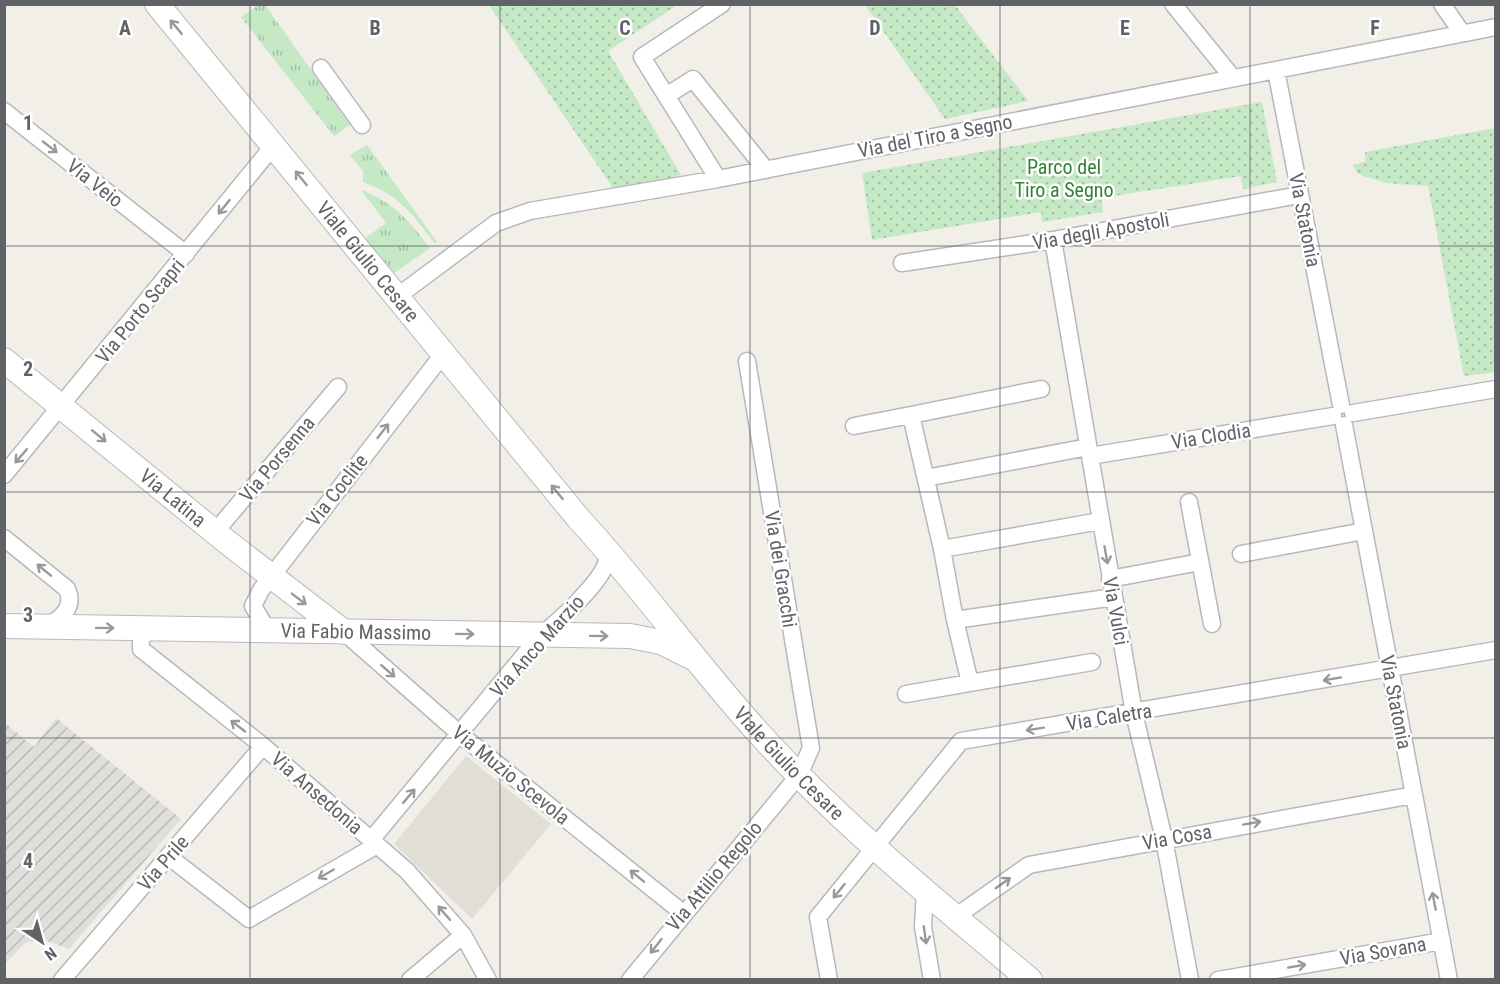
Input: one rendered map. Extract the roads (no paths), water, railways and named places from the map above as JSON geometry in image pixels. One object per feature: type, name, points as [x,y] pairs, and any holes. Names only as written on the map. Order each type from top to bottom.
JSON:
[{"type":"main road","name":"Viale Giulio Cesare","points":[[157,4],[578,518],[612,555],[765,740],[799,775],[876,846],[1030,980]]},
{"type":"main road","name":"Via Latina","points":[[4,360],[215,532],[344,633]]},
{"type":"main road","name":"Viale Giulio Cesare","points":[[578,518],[647,611],[647,618],[642,628],[630,636]]},
{"type":"main road","name":"Via Fabio Massimo","points":[[4,626],[630,636],[671,645],[703,664]]},
{"type":"street","points":[[718,179],[642,57],[722,4]]},
{"type":"street","points":[[1173,4],[1233,78]]},
{"type":"street","points":[[1442,4],[1462,33]]},
{"type":"street","name":"Via del Tiro a Segno","points":[[398,296],[496,223],[511,216],[766,170],[1496,27]]},
{"type":"street","points":[[321,68],[362,125]]},
{"type":"street","name":"Via Statonia","points":[[1276,70],[1449,980]]},
{"type":"street","points":[[666,96],[693,79],[766,170]]},
{"type":"street","name":"Via Veio","points":[[4,111],[186,254]]},
{"type":"street","name":"Via Porto Scapri","points":[[4,475],[63,407],[274,145]]},
{"type":"street","name":"Via degli Apostoli","points":[[902,262],[1053,240],[1299,195]]},
{"type":"street","name":"Via Vulci","points":[[1053,240],[1134,713],[1164,839],[1190,980]]},
{"type":"street","name":"Via Coclite","points":[[268,631],[253,606],[270,576],[444,353]]},
{"type":"street","name":"Via dei Gracchi","points":[[747,361],[811,748],[799,775]]},
{"type":"street","name":"Via Porsenna","points":[[215,532],[338,387]]},
{"type":"street","points":[[854,426],[1041,389]]},
{"type":"street","name":"Via Clodia","points":[[927,478],[1089,451],[1343,415],[1496,389]]},
{"type":"street","points":[[911,415],[927,478],[970,683]]},
{"type":"street","points":[[1189,502],[1212,624]]},
{"type":"street","points":[[942,549],[1100,521]]},
{"type":"street","points":[[1241,554],[1364,531]]},
{"type":"street","points":[[4,538],[67,589],[70,598],[64,615],[46,626]]},
{"type":"street","name":"Via Anco Marzio","points":[[168,856],[249,919],[374,843],[541,635],[567,613],[603,571],[607,560]]},
{"type":"street","points":[[1110,579],[1200,562]]},
{"type":"street","points":[[955,620],[1114,597]]},
{"type":"street","name":"Via Ansedonia","points":[[153,628],[141,637],[139,642],[141,649],[263,746],[407,871],[463,935],[488,980]]},
{"type":"street","name":"Via Muzio Scevola","points":[[344,633],[461,735],[683,913]]},
{"type":"street","name":"Via Caletra","points":[[829,980],[818,917],[961,741],[1496,650]]},
{"type":"street","points":[[906,694],[1092,662]]},
{"type":"street","name":"Via Prile","points":[[62,980],[263,746]]},
{"type":"street","name":"Via Attilio Regolo","points":[[630,980],[799,775]]},
{"type":"street","name":"Via Cosa","points":[[955,917],[1029,865],[1414,795]]},
{"type":"street","points":[[925,890],[923,927],[932,980]]},
{"type":"street","points":[[410,980],[463,935]]},
{"type":"street","name":"Via Sovana","points":[[1218,980],[1442,941]]},
{"type":"park label","name":"Parco del Tiro a Segno","points":[[1064,178]]}]
